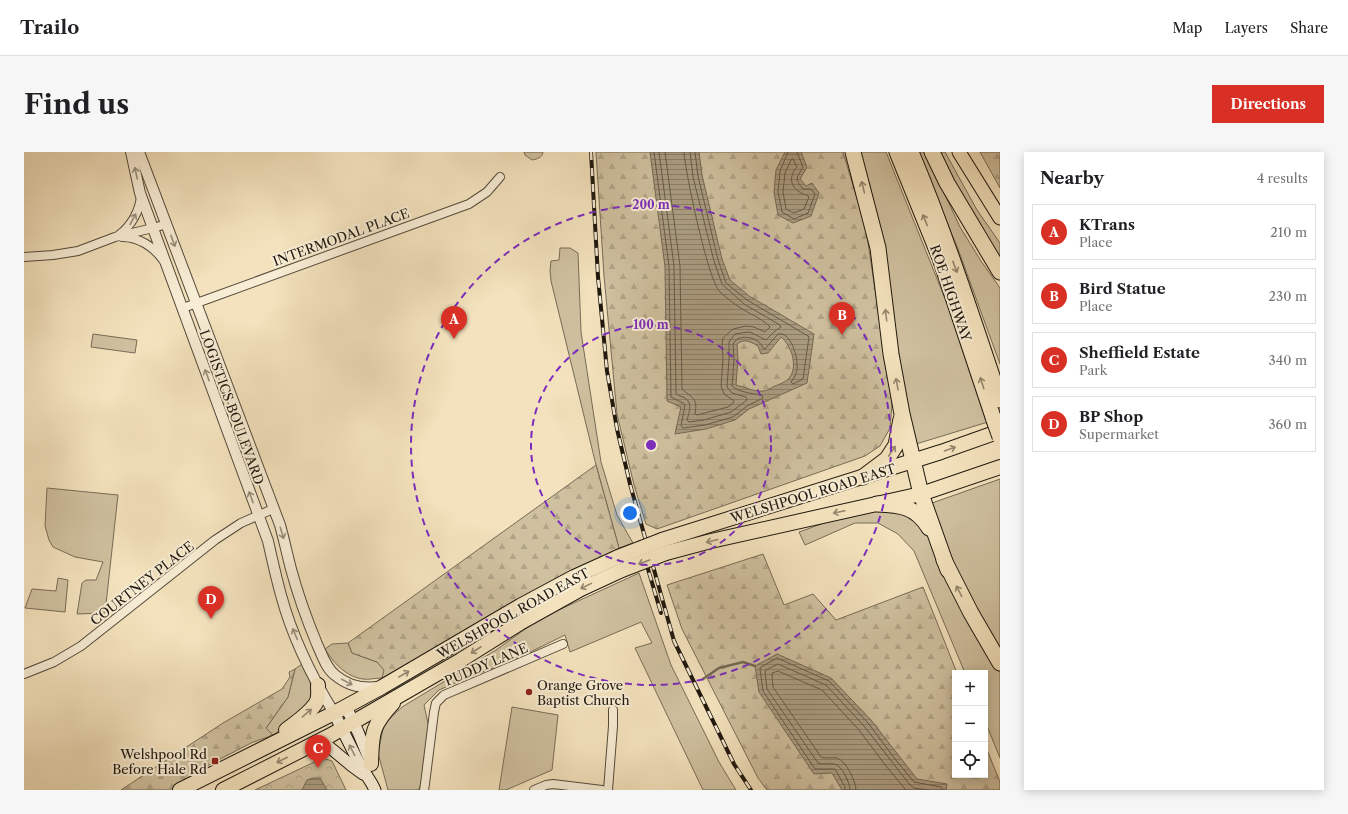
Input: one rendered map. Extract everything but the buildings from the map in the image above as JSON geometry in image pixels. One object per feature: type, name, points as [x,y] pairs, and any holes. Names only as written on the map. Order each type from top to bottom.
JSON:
[{"type":"highway","points":[[853,152],[878,248],[891,354],[902,414],[921,494],[948,570]]},
{"type":"highway","name":"ROE HIGHWAY","points":[[897,152],[940,258],[1000,437]]},
{"type":"highway","name":"ROE HIGHWAY","points":[[910,152],[952,259],[1000,400]]},
{"type":"highway","points":[[932,152],[947,183],[1000,272]]},
{"type":"highway","points":[[863,477],[887,459],[896,445],[902,414]]},
{"type":"highway","name":"WELSHPOOL ROAD EAST","points":[[185,787],[346,707],[520,606],[574,577],[620,563],[863,477],[913,461],[997,425]]},
{"type":"highway","name":"WELSHPOOL ROAD EAST","points":[[664,547],[711,541],[921,494],[1000,467]]},
{"type":"highway","points":[[877,504],[900,505],[918,514],[925,521],[948,570],[1000,663]]},
{"type":"highway","name":"WELSHPOOL ROAD EAST","points":[[223,790],[348,725],[461,660],[520,623],[581,589],[620,563]]},
{"type":"highway","points":[[185,787],[205,769],[286,731],[316,703],[318,697],[318,685]]},
{"type":"highway","points":[[372,779],[372,736],[375,726],[402,694]]},
{"type":"main road","points":[[959,152],[1000,218]]},
{"type":"main road","points":[[969,152],[1000,203]]},
{"type":"main road","points":[[346,707],[348,725],[372,779]]},
{"type":"main road","points":[[334,713],[348,725]]},
{"type":"main road","points":[[315,743],[328,746],[352,766],[372,779]]},
{"type":"street","name":"LOGISTICS BOULEVARD","points":[[131,152],[141,194],[268,541],[281,596],[288,616],[310,670],[334,713]]},
{"type":"street","name":"LOGISTICS BOULEVARD","points":[[139,152],[280,525],[291,569],[308,623],[323,657],[335,675],[350,684],[370,688],[382,687]]},
{"type":"street","name":"INTERMODAL PLACE","points":[[183,308],[469,204],[487,192],[500,177]]},
{"type":"street","points":[[115,237],[126,229],[132,221],[141,194]]},
{"type":"street","points":[[24,257],[54,255],[78,250],[115,237],[167,224]]},
{"type":"street","points":[[115,237],[126,237],[139,240],[151,247],[162,258],[169,271]]},
{"type":"street","name":"COURTNEY PLACE","points":[[24,674],[54,662],[81,646],[215,540],[241,523],[273,509]]},
{"type":"street","name":"PUDDY LANE","points":[[424,790],[436,703],[444,695],[563,644]]},
{"type":"street","points":[[608,790],[613,710]]},
{"type":"street","points":[[534,790],[553,784],[602,790]]},
{"type":"green space","points":[[524,152],[543,152],[540,157],[532,160],[525,155]]},
{"type":"green space","points":[[596,152],[843,152],[866,229],[892,404],[890,428],[880,446],[865,456],[657,529],[646,524],[634,485],[617,414],[604,276]]},
{"type":"green space","points":[[859,152],[886,152],[946,301],[988,422],[916,444],[904,405],[881,236],[870,186]]},
{"type":"green space","points":[[917,152],[925,152],[960,227],[1000,288],[1000,364],[958,249]]},
{"type":"green space","points":[[938,152],[945,152],[977,210],[1000,243],[1000,259],[974,219]]},
{"type":"green space","points":[[980,152],[1000,152],[1000,188]]},
{"type":"green space","points":[[560,248],[570,248],[578,253],[581,332],[601,462],[617,515],[633,543],[619,548],[596,465],[551,281],[551,261],[559,260]]},
{"type":"green space","points":[[93,334],[137,340],[135,353],[91,347]]},
{"type":"green space","points":[[596,465],[619,548],[431,654],[382,678],[384,670],[377,662],[352,653],[348,643]]},
{"type":"green space","points":[[1000,479],[1000,650],[958,576],[942,542],[932,503]]},
{"type":"green space","points":[[47,488],[118,495],[105,613],[77,614],[82,583],[86,580],[96,580],[103,562],[75,557],[53,547],[49,540],[45,526]]},
{"type":"green space","points":[[877,504],[918,514],[1000,663],[1000,758],[988,728],[988,670],[964,670],[914,551],[898,534],[878,523],[855,523],[805,545],[799,532]]},
{"type":"green space","points":[[763,554],[784,605],[813,594],[836,620],[923,587],[956,670],[952,670],[952,778],[988,778],[988,752],[1000,782],[1000,790],[767,790],[758,778],[682,629],[667,585]]},
{"type":"green space","points":[[639,573],[671,665],[719,762],[736,790],[703,790],[635,648],[652,643],[641,622],[570,652],[565,635],[508,663],[471,676],[439,690],[424,705],[429,728],[423,779],[419,789],[388,790],[378,753],[384,724],[402,707],[496,650],[539,619]]},
{"type":"green space","points":[[58,578],[68,580],[65,612],[25,608],[32,589],[56,591]]},
{"type":"green space","points":[[348,643],[352,653],[377,662],[385,670],[382,678],[365,679],[357,678],[351,675],[336,664],[325,649],[332,644]]},
{"type":"green space","points":[[302,664],[313,690],[310,704],[299,716],[273,735],[266,728],[288,697],[295,669]]},
{"type":"green space","points":[[295,669],[288,697],[266,728],[273,735],[251,743],[203,768],[180,786],[172,790],[121,790],[223,723],[282,689],[290,677],[289,672]]},
{"type":"green space","points":[[512,707],[558,715],[552,770],[506,790],[499,790]]},
{"type":"green space","points":[[323,758],[332,761],[346,790],[255,790]]},
{"type":"water","points":[[650,152],[699,152],[702,175],[722,259],[730,280],[749,296],[814,334],[807,383],[749,409],[735,420],[706,429],[675,434],[681,407],[667,401],[665,267]],"holes":[[[781,337],[788,345],[793,361],[792,372],[788,379],[783,383],[764,391],[756,391],[736,385],[738,359],[737,344],[742,341],[750,342],[758,346],[761,354],[768,353]]]},
{"type":"water","points":[[785,152],[801,152],[807,167],[800,179],[806,186],[812,183],[819,193],[811,216],[793,223],[778,215],[774,192],[776,170]]},
{"type":"water","points":[[777,654],[831,678],[871,720],[917,779],[947,784],[946,790],[842,790],[832,773],[814,774],[759,692],[755,666]]},
{"type":"water","points":[[320,778],[327,790],[302,790],[307,780]]},
{"type":"waterway","points":[[703,679],[719,668],[743,662],[755,666]]},
{"type":"railway","points":[[591,152],[598,277],[607,371],[617,429],[630,484],[674,641],[734,764],[751,790]]},
{"type":"railway","points":[[640,542],[661,613]]},
{"type":"place","name":"Bird Statue","points":[[842,335]]},
{"type":"place","name":"KTrans","points":[[454,339]]},
{"type":"place","name":"BP Shop","points":[[211,619]]},
{"type":"place","name":"Orange Grove Baptist Church","points":[[529,692]]},
{"type":"place","name":"Welshpool Rd Before Hale Rd","points":[[215,761]]},
{"type":"place","name":"Sheffield Estate","points":[[318,768]]}]
